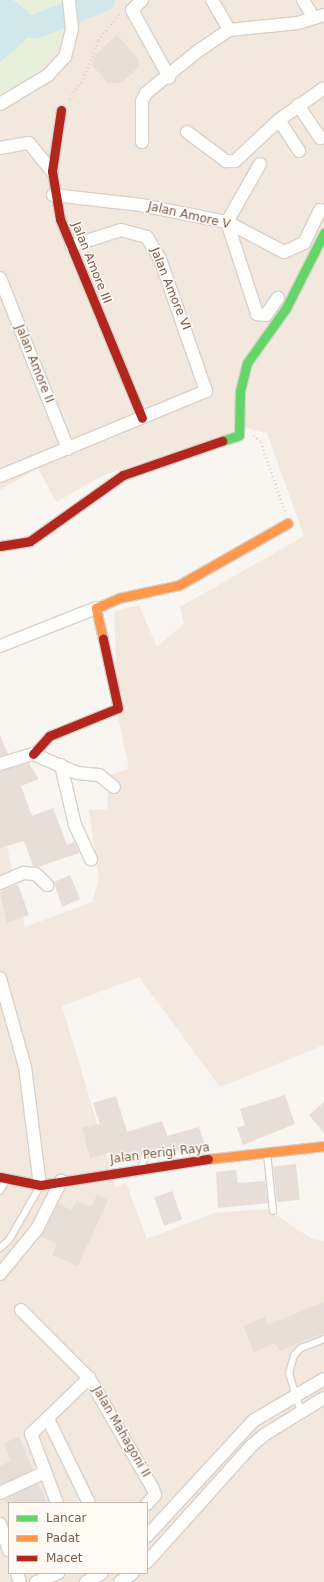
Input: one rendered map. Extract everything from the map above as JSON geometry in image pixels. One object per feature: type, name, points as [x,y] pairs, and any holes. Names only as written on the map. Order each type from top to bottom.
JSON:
[{"type":"street","points":[[142,0],[130,8],[169,77]]},
{"type":"street","points":[[212,0],[230,30]]},
{"type":"street","points":[[303,0],[319,16]]},
{"type":"street","points":[[0,104],[48,74],[69,49],[69,1]]},
{"type":"street","points":[[142,142],[142,101],[146,93],[230,30],[319,16]]},
{"type":"street","points":[[187,132],[231,162],[239,158],[279,120],[298,105],[324,88]]},
{"type":"street","points":[[298,105],[320,138]]},
{"type":"street","name":"Jalan Amore III","points":[[61,110],[52,171],[53,195],[71,246],[142,418]]},
{"type":"street","points":[[279,120],[299,151]]},
{"type":"street","points":[[0,148],[29,143],[52,171]]},
{"type":"street","points":[[260,164],[227,222],[257,314],[266,315],[278,298]]},
{"type":"street","name":"Jalan Amore V","points":[[53,195],[141,205],[227,222],[284,252],[292,251],[304,243],[320,210]]},
{"type":"street","name":"Jalan Amore VI","points":[[71,246],[121,230],[147,237],[160,259],[207,386],[202,394],[142,418]]},
{"type":"street","points":[[0,546],[30,541],[102,487],[124,475],[239,435],[240,390],[246,363],[286,308],[324,233]]},
{"type":"street","name":"Jalan Amore II","points":[[0,278],[68,449]]},
{"type":"street","points":[[0,476],[142,418]]},
{"type":"street","points":[[0,646],[119,598],[179,585],[286,527],[288,523]]},
{"type":"street","points":[[0,764],[33,754],[49,736],[118,708],[96,608]]},
{"type":"street","points":[[33,754],[77,773],[99,775],[114,787]]},
{"type":"street","points":[[61,765],[75,825],[91,860]]},
{"type":"street","points":[[0,884],[24,873],[36,874],[47,885]]},
{"type":"street","points":[[0,978],[25,1067],[40,1185]]},
{"type":"street","name":"Jalan Perigi Raya","points":[[4,1178],[40,1185],[141,1167],[267,1154],[324,1146]]},
{"type":"street","points":[[0,1274],[37,1229],[61,1181]]},
{"type":"street","points":[[21,1310],[89,1378]]},
{"type":"street","name":"Jalan Mahagoni II","points":[[43,1473],[31,1434],[89,1378],[151,1500]]},
{"type":"street","points":[[148,1535],[234,1438],[294,1394],[324,1379]]},
{"type":"street","points":[[148,1561],[251,1446],[324,1398]]},
{"type":"street","points":[[48,1418],[88,1502]]},
{"type":"street","points":[[0,1493],[43,1473],[57,1502]]},
{"type":"street","points":[[0,1524],[8,1547]]},
{"type":"street","points":[[36,1582],[56,1574]]},
{"type":"street","points":[[86,1582],[100,1574]]},
{"type":"street","points":[[120,1582],[132,1574]]},
{"type":"lane","points":[[267,1154],[273,1211]]},
{"type":"lane","points":[[141,1167],[145,1155]]},
{"type":"lane","points":[[0,1191],[4,1178]]},
{"type":"lane","points":[[0,1248],[9,1240],[40,1185]]},
{"type":"lane","points":[[301,1412],[294,1394],[289,1373],[294,1355],[301,1348],[324,1339]]},
{"type":"path","points":[[61,110],[83,79],[98,40],[130,8]]},
{"type":"path","points":[[239,435],[254,434],[261,442],[288,523]]},
{"type":"shaded area","points":[[0,0],[324,0],[324,1045],[220,1087],[139,977],[62,1006],[116,1187],[126,1183],[147,1239],[214,1213],[267,1209],[312,1239],[324,1241],[324,1582],[0,1582],[0,816],[25,927],[92,902],[99,879],[89,810],[107,809],[109,775],[129,769],[112,687],[116,659],[114,612],[139,605],[157,647],[184,624],[180,607],[304,536],[267,433],[247,428],[104,475],[56,502],[38,468],[0,490]]},
{"type":"green space","points":[[0,0],[62,0],[65,5],[61,42],[33,78],[0,98]]},
{"type":"water","points":[[0,0],[13,0],[28,11],[34,27],[31,35],[0,62]]},
{"type":"building","points":[[117,35],[139,60],[139,67],[121,83],[108,83],[92,65],[93,57]]},
{"type":"building","points":[[0,735],[8,754],[0,756]]},
{"type":"building","points":[[29,763],[39,779],[21,786],[32,816],[53,808],[67,845],[74,842],[79,853],[38,867],[33,866],[24,841],[0,848],[0,771]]},
{"type":"building","points":[[70,875],[80,899],[62,907],[54,882]]},
{"type":"building","points":[[18,885],[29,915],[7,923],[0,892]]},
{"type":"building","points":[[285,1095],[295,1124],[243,1145],[237,1128],[245,1125],[240,1109]]},
{"type":"building","points":[[116,1096],[127,1132],[162,1121],[167,1136],[199,1127],[205,1145],[149,1156],[144,1151],[140,1156],[112,1162],[109,1153],[90,1158],[82,1128],[100,1124],[93,1103]]},
{"type":"building","points":[[324,1102],[324,1133],[309,1115]]},
{"type":"building","points":[[296,1164],[300,1200],[277,1202],[273,1166]]},
{"type":"building","points":[[236,1170],[238,1183],[265,1181],[268,1203],[218,1208],[216,1172]]},
{"type":"building","points":[[172,1191],[182,1219],[164,1226],[154,1197]]},
{"type":"building","points":[[97,1195],[108,1200],[78,1266],[52,1255],[57,1244],[41,1237],[58,1204],[72,1210],[77,1200],[91,1207]]},
{"type":"building","points":[[324,1302],[324,1333],[279,1351],[275,1343],[254,1352],[243,1326],[265,1317],[268,1325]]},
{"type":"building","points":[[19,1437],[33,1470],[0,1485],[0,1466],[11,1461],[4,1443]]},
{"type":"building","points":[[38,1483],[47,1502],[5,1503],[4,1500]]},
{"type":"waterway","points":[[34,27],[103,0]]},
{"type":"traffic: fast","points":[[222,441],[239,435],[240,391],[247,363],[286,308],[324,233]]},
{"type":"traffic: slow","points":[[103,639],[96,608],[119,598],[179,585],[288,523]]},
{"type":"traffic: slow","points":[[208,1159],[324,1146]]},
{"type":"traffic: jam","points":[[61,110],[52,171],[60,219],[142,418]]},
{"type":"traffic: jam","points":[[0,546],[30,541],[123,475],[222,441]]},
{"type":"traffic: jam","points":[[33,754],[49,736],[118,708],[103,639]]},
{"type":"traffic: jam","points":[[0,1177],[40,1185],[208,1159]]}]
